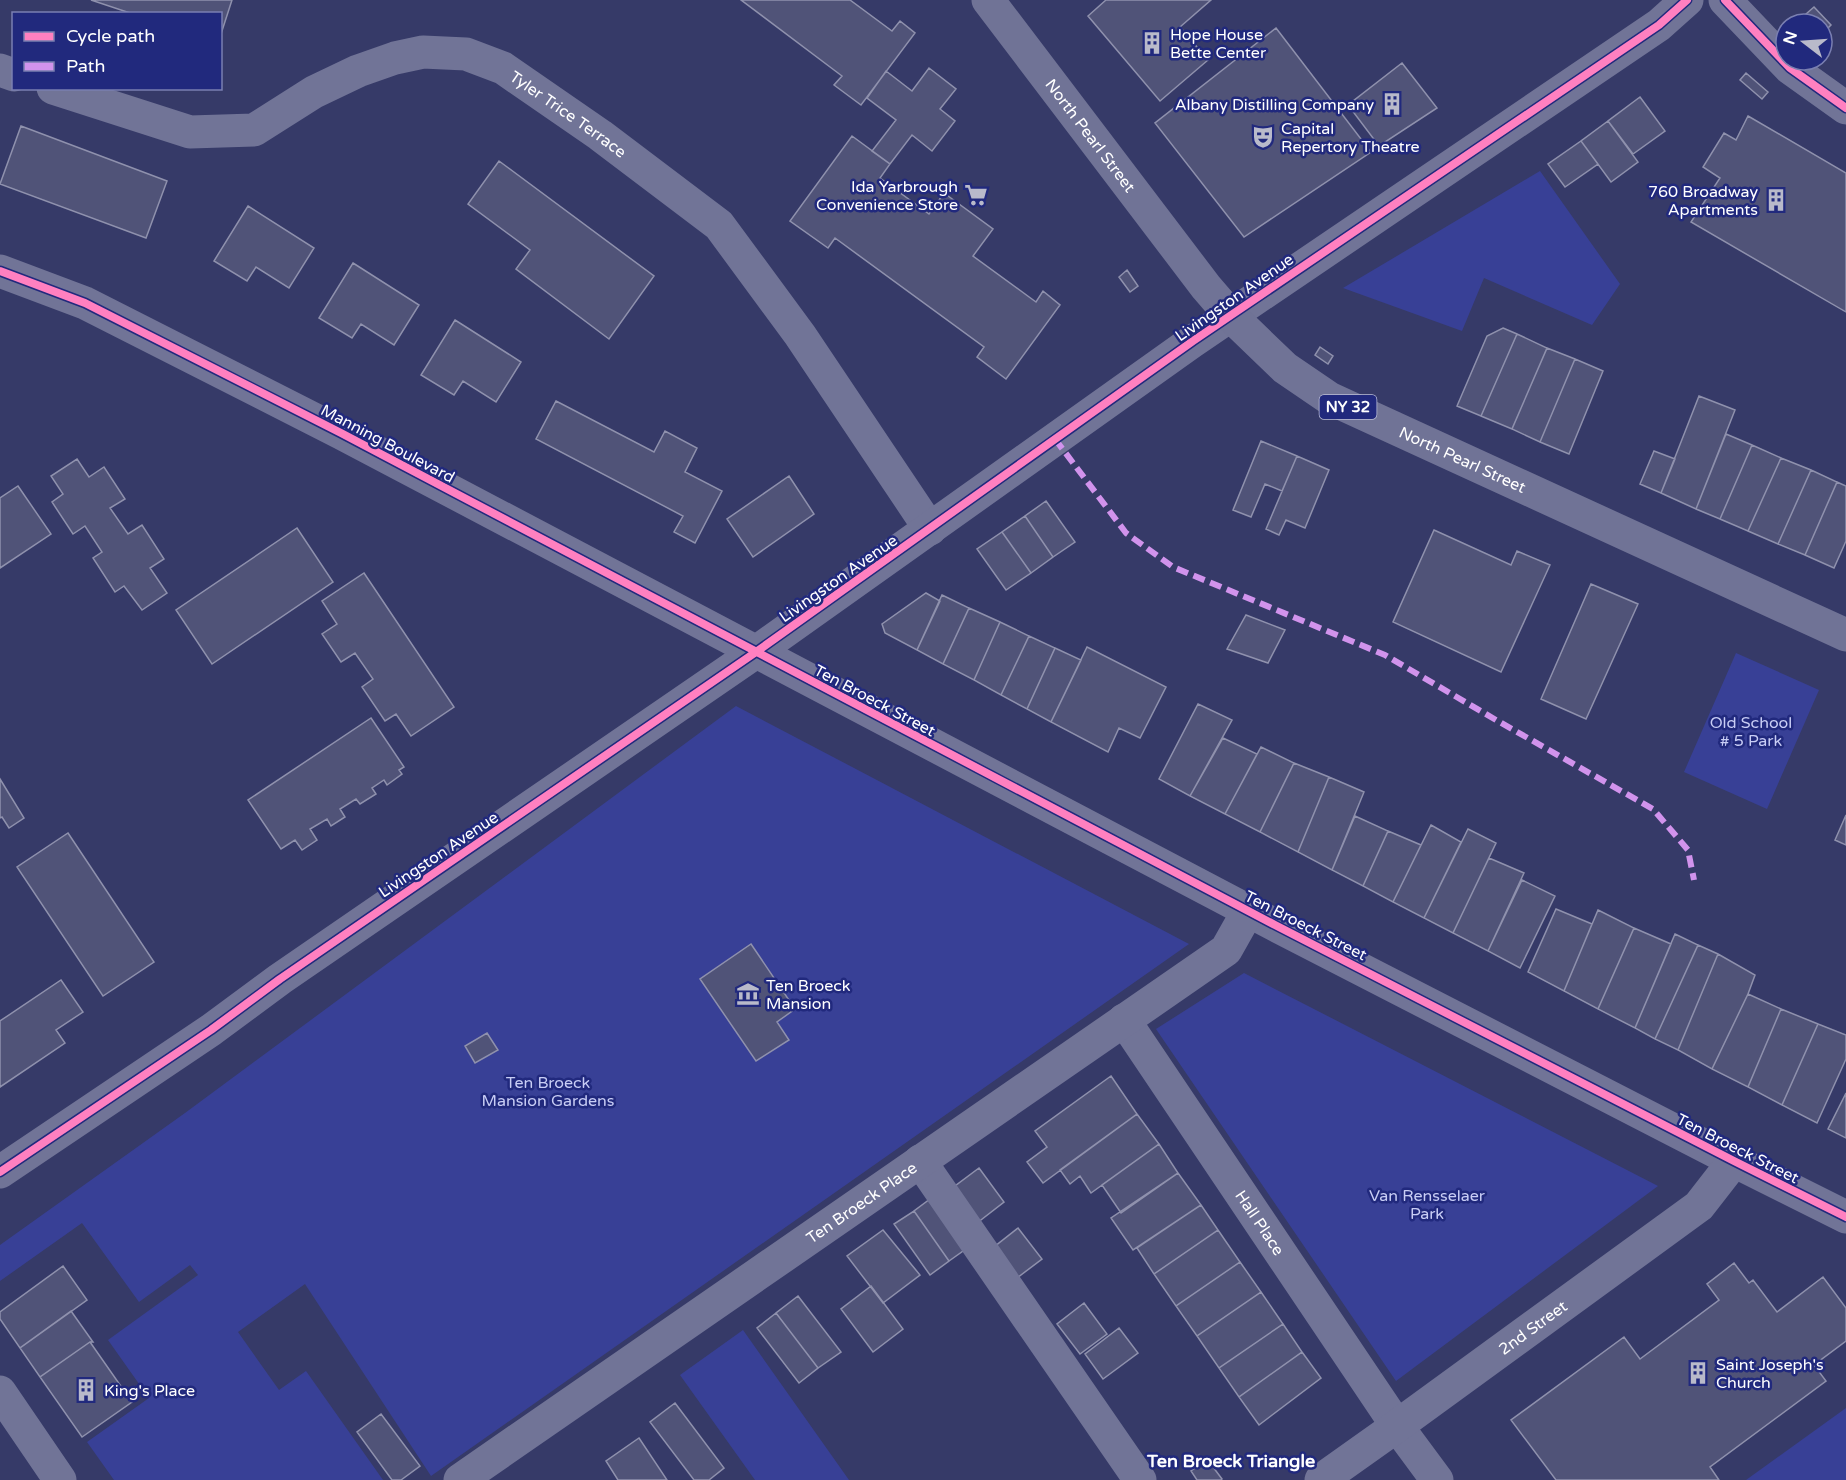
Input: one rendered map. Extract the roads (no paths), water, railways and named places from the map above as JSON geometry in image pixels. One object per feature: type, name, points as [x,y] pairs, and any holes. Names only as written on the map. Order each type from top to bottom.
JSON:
[{"type":"main road","name":"North Pearl Street","points":[[988,0],[1206,287],[1231,316],[1285,368],[1329,398],[1846,635]]},
{"type":"street","name":"Livingston Avenue","points":[[0,1172],[211,1030],[290,972],[756,652],[1276,283],[1659,25],[1687,0]]},
{"type":"street","points":[[1725,0],[1790,68],[1846,108]]},
{"type":"street","name":"Tyler Trice Terrace","points":[[59,90],[190,132],[254,130],[314,92],[358,71],[395,57],[423,52],[466,54],[503,68],[600,135],[719,225],[800,335],[930,529]]},
{"type":"street","name":"Manning Boulevard","points":[[0,271],[85,303],[330,427],[756,652]]},
{"type":"street","name":"Ten Broeck Street","points":[[756,652],[1248,911],[1846,1217]]},
{"type":"street","name":"Ten Broeck Place","points":[[460,1480],[1226,950],[1248,911]]},
{"type":"street","name":"Hall Place","points":[[1124,1020],[1397,1426],[1437,1480]]},
{"type":"street","points":[[920,1161],[1140,1480]]},
{"type":"street","name":"2nd Street","points":[[1321,1480],[1699,1206],[1734,1161]]},
{"type":"street","points":[[0,1392],[60,1480]]},
{"type":"place","name":"Hope House Bette Center","points":[[1152,43]]},
{"type":"place","name":"Albany Distilling Company","points":[[1392,104]]},
{"type":"place","name":"Capital Repertory Theatre","points":[[1263,137]]},
{"type":"place","name":"Ida Yarbrough Convenience Store","points":[[976,195]]},
{"type":"place","name":"760 Broadway Apartments","points":[[1776,200]]},
{"type":"place","name":"Ten Broeck Mansion","points":[[748,994]]},
{"type":"place","name":"Saint Joseph's Church","points":[[1698,1373]]},
{"type":"place","name":"King's Place","points":[[86,1390]]},
{"type":"district","name":"Ten Broeck Triangle","points":[[1231,1461]]},
{"type":"park label","name":"Old School # 5 Park","points":[[1751,731]]},
{"type":"park label","name":"Ten Broeck Mansion Gardens","points":[[548,1091]]},
{"type":"park label","name":"Van Rensselaer Park","points":[[1427,1204]]}]
